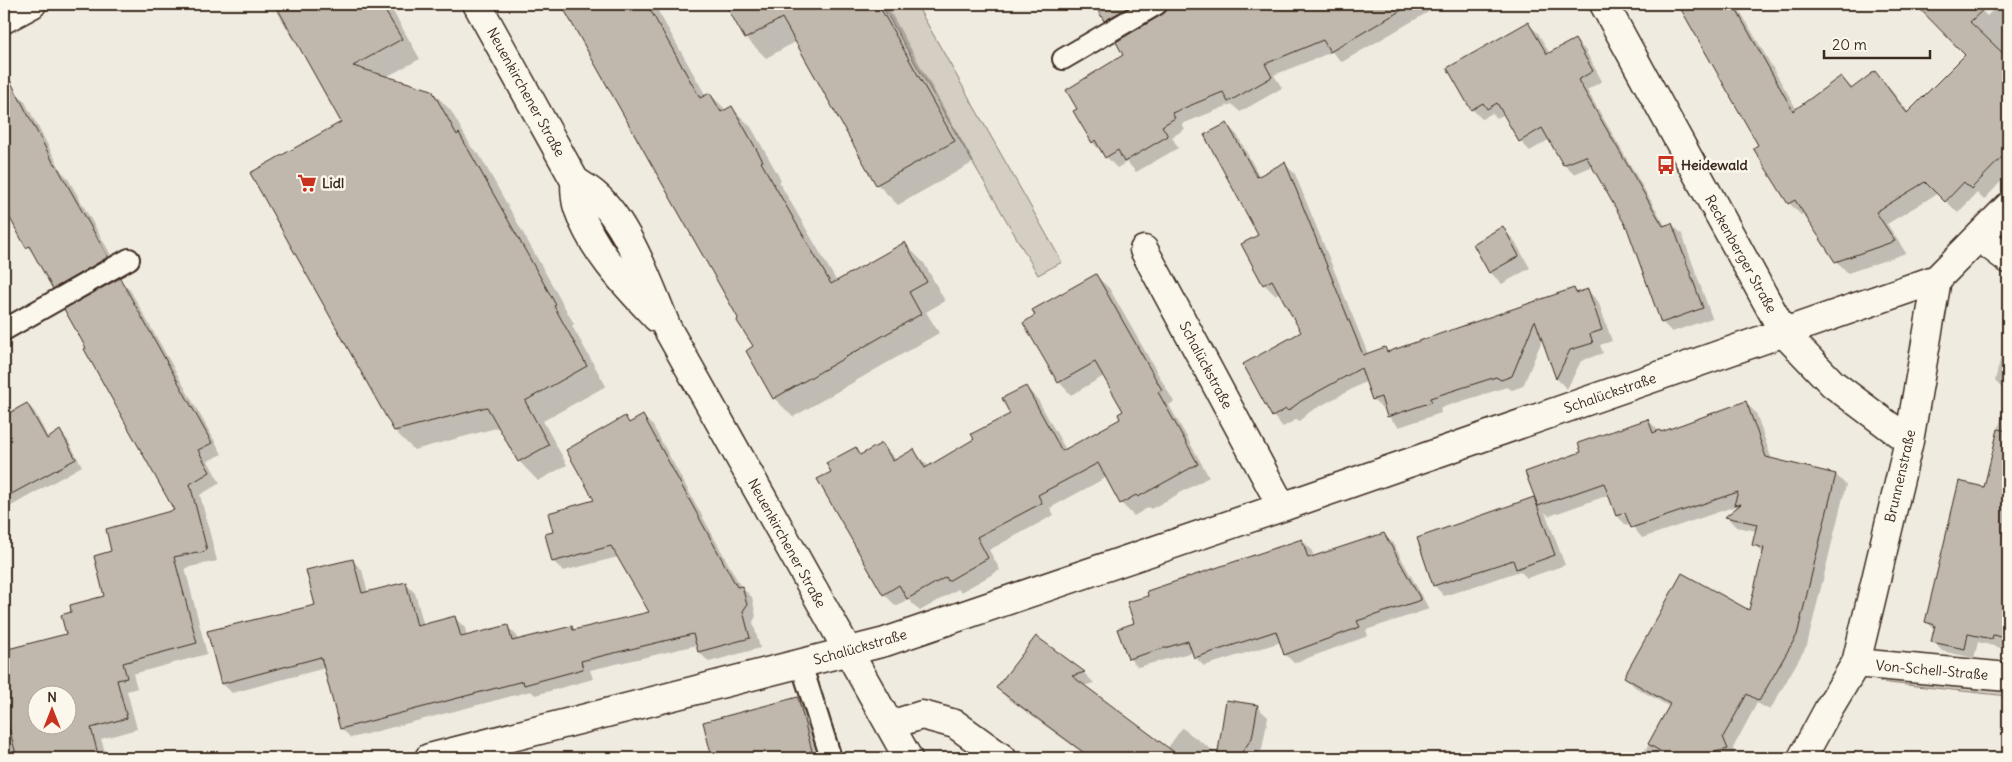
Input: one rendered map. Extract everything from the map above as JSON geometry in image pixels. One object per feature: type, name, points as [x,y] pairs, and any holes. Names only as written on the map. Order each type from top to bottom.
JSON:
[{"type":"street","points":[[4,19],[32,4]]},
{"type":"street","name":"Neuenkirchener Straße","points":[[477,4],[575,181],[595,195],[610,212],[622,231],[639,261],[666,328],[908,758]]},
{"type":"street","name":"Reckenberger Straße","points":[[1604,4],[1784,333],[1833,384],[1909,441]]},
{"type":"street","points":[[1937,279],[2008,207]]},
{"type":"street","points":[[1979,237],[2008,259]]},
{"type":"street","name":"Schalückstraße","points":[[1144,250],[1282,507]]},
{"type":"street","name":"Schalückstraße","points":[[429,758],[885,642],[1282,507],[1937,279]]},
{"type":"street","name":"Brunnenstraße","points":[[1802,758],[1856,663],[1909,441],[1937,279]]},
{"type":"street","name":"Von-Schell-Straße","points":[[1856,663],[2008,677]]},
{"type":"street","points":[[890,725],[922,715],[955,724],[1002,758]]},
{"type":"lane","points":[[1063,59],[1157,4]]},
{"type":"lane","points":[[4,330],[129,260]]},
{"type":"lane","points":[[801,664],[831,758]]},
{"type":"shaded area","points":[[881,4],[916,4],[1062,262],[1038,275]]},
{"type":"shaded area","points":[[1882,674],[2008,686],[2008,696],[1879,682]]},
{"type":"building","points":[[275,4],[381,4],[402,39],[353,66],[432,90],[457,135],[459,133],[556,305],[554,306],[587,366],[525,401],[549,445],[518,462],[487,407],[394,431],[250,173],[341,122]]},
{"type":"building","points":[[561,4],[647,4],[700,98],[710,93],[721,112],[732,106],[763,161],[761,162],[831,284],[905,242],[927,282],[909,292],[921,314],[773,399],[746,351],[753,346],[737,321],[738,318]]},
{"type":"building","points":[[725,4],[878,4],[955,141],[876,185],[782,18],[745,39]]},
{"type":"building","points":[[1094,4],[1134,4],[1104,21]]},
{"type":"building","points":[[1169,4],[1412,4],[1330,52],[1323,40],[1265,64],[1272,77],[1228,102],[1223,92],[1172,113],[1175,118],[1162,126],[1168,136],[1124,162],[1118,150],[1105,158],[1095,140],[1092,143],[1073,111],[1077,109],[1066,90],[1123,55],[1116,42],[1163,14],[1168,9]]},
{"type":"building","points":[[1678,4],[1733,4],[1793,111],[1841,76],[1851,89],[1875,71],[1907,113],[1965,55],[1915,4],[1989,4],[1970,22],[2008,58],[2008,151],[1971,189],[1964,182],[1945,202],[1925,182],[1879,210],[1876,212],[1895,241],[1835,262],[1795,200],[1788,204],[1753,148],[1758,145]]},
{"type":"building","points":[[1528,22],[1547,54],[1575,39],[1593,71],[1578,80],[1663,226],[1672,223],[1703,308],[1661,323],[1627,228],[1586,156],[1563,165],[1542,128],[1519,142],[1497,103],[1487,109],[1483,103],[1471,110],[1447,68]]},
{"type":"building","points":[[4,69],[54,164],[108,257],[53,289],[29,246],[26,248],[4,207]]},
{"type":"building","points":[[1227,123],[1257,177],[1285,162],[1363,355],[1385,347],[1387,352],[1574,288],[1576,293],[1588,289],[1602,330],[1590,334],[1593,343],[1570,350],[1556,379],[1535,320],[1512,376],[1501,380],[1496,377],[1430,398],[1432,402],[1387,417],[1381,397],[1372,400],[1361,368],[1301,401],[1288,411],[1286,409],[1272,417],[1243,364],[1301,332],[1272,280],[1263,285],[1241,244],[1258,235],[1204,135]]},
{"type":"building","points":[[1503,226],[1519,256],[1489,273],[1473,244]]},
{"type":"building","points":[[1096,274],[1162,390],[1158,392],[1198,464],[1138,497],[1136,495],[1120,504],[1098,463],[1038,495],[1042,503],[977,537],[988,558],[948,581],[946,577],[907,599],[899,585],[883,595],[817,479],[831,472],[826,463],[856,447],[860,455],[882,443],[893,461],[914,449],[925,468],[974,439],[971,434],[1010,414],[1002,398],[1026,386],[1062,451],[1120,419],[1118,414],[1123,411],[1095,362],[1058,383],[1023,323],[1035,315],[1032,310]]},
{"type":"building","points":[[120,278],[212,443],[198,450],[210,472],[190,484],[207,550],[198,554],[197,552],[174,557],[197,643],[123,663],[127,678],[117,680],[127,718],[91,728],[99,758],[17,758],[4,709],[4,650],[66,634],[61,615],[71,612],[70,605],[104,596],[94,556],[111,551],[106,529],[174,510],[84,349],[86,348],[64,309]]},
{"type":"building","points":[[1746,401],[1766,457],[1836,474],[1797,635],[1759,701],[1747,694],[1723,737],[1728,749],[1715,752],[1711,758],[1672,758],[1648,744],[1670,704],[1624,677],[1682,573],[1749,610],[1764,548],[1752,545],[1757,524],[1725,517],[1741,504],[1734,505],[1738,492],[1631,528],[1625,513],[1616,516],[1604,483],[1538,506],[1525,472],[1581,452],[1578,443],[1648,419],[1653,433],[1660,430],[1661,432]]},
{"type":"building","points":[[27,403],[47,439],[60,430],[76,459],[4,498],[4,416]]},
{"type":"building","points":[[643,415],[737,587],[742,586],[747,605],[743,611],[750,638],[698,652],[693,634],[581,661],[583,669],[524,685],[523,681],[340,729],[321,657],[221,684],[207,631],[315,605],[306,570],[353,559],[362,593],[406,582],[417,626],[455,616],[461,637],[508,625],[512,641],[572,626],[573,630],[649,612],[611,546],[552,562],[545,534],[553,532],[548,513],[594,500],[566,450],[625,416],[629,423]]},
{"type":"building","points":[[1998,429],[2008,431],[2008,639],[1993,635],[1992,639],[1968,634],[1965,649],[1931,642],[1935,625],[1925,622],[1959,481],[1984,487]]},
{"type":"building","points":[[1534,497],[1555,555],[1516,569],[1513,560],[1433,586],[1417,538]]},
{"type":"building","points":[[1384,533],[1421,600],[1357,621],[1360,627],[1284,655],[1276,631],[1194,658],[1188,641],[1128,659],[1117,629],[1134,623],[1127,602],[1148,596],[1147,591],[1302,539],[1308,558]]},
{"type":"building","points":[[1036,636],[1085,672],[1072,676],[1182,758],[1091,758],[996,688]]},
{"type":"building","points":[[798,697],[812,751],[807,753],[808,758],[712,758],[703,722]]},
{"type":"building","points":[[1226,700],[1258,705],[1252,738],[1238,758],[1217,758]]},
{"type":"place","name":"Heidewald","points":[[1666,165]]},
{"type":"place","name":"Lidl","points":[[307,183]]}]
